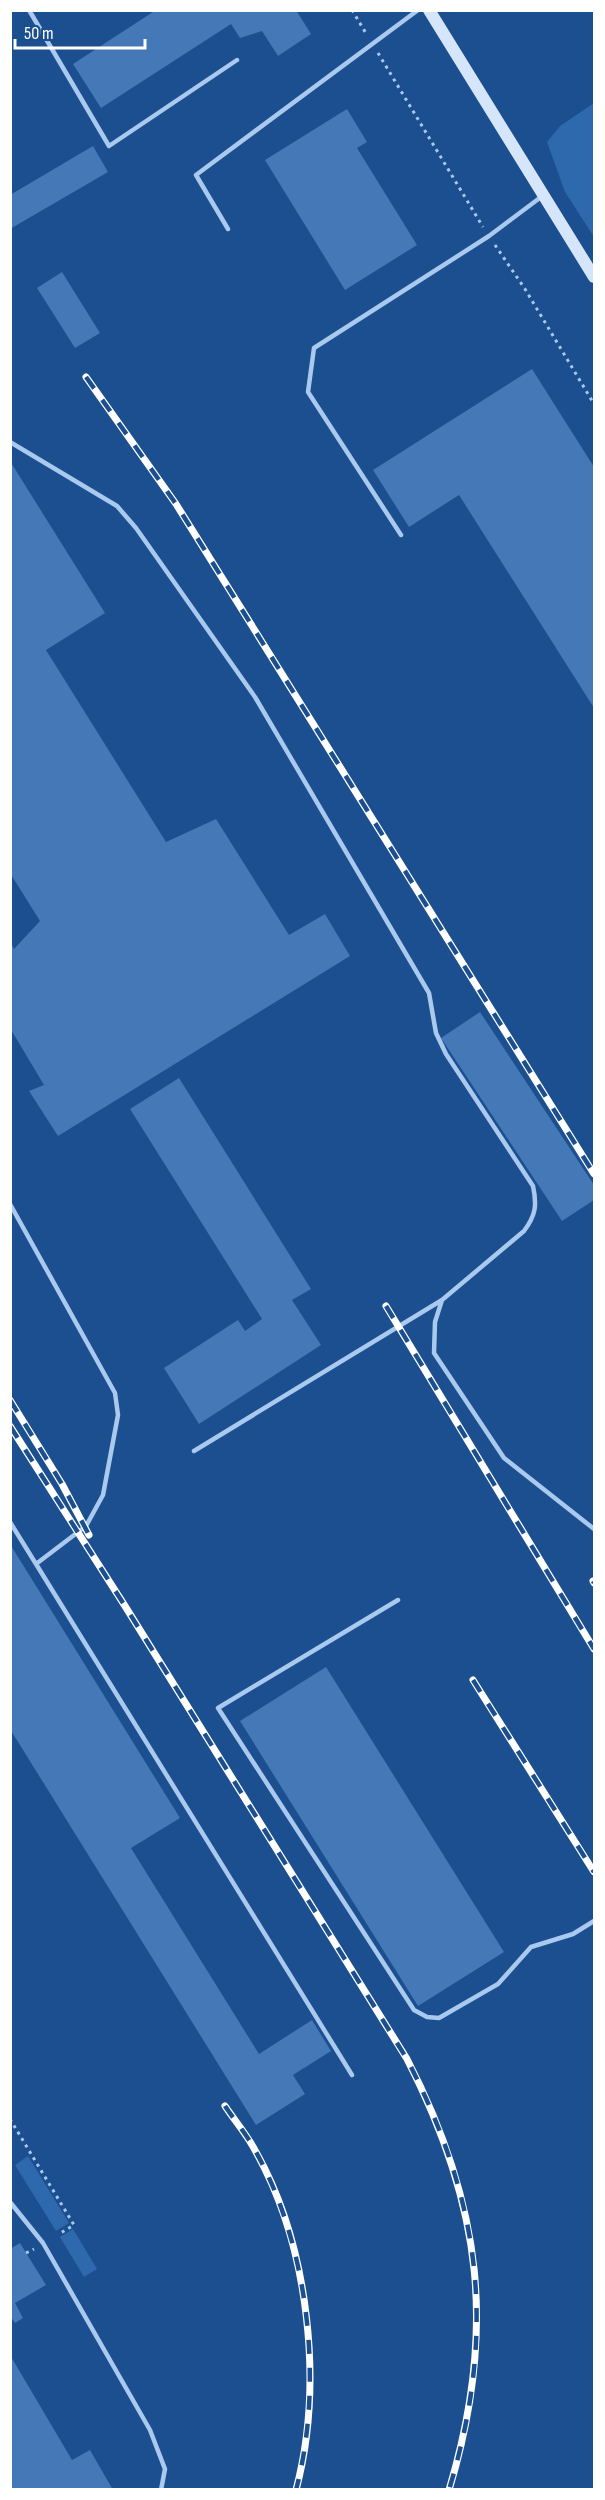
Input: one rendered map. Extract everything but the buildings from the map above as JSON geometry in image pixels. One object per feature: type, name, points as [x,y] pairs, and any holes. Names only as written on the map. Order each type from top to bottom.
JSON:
[{"type":"main road","points":[[429,10],[594,277]]},
{"type":"lane","points":[[29,10],[109,146],[237,60]]},
{"type":"lane","points":[[228,229],[196,175],[418,10]]},
{"type":"lane","points":[[401,535],[308,392],[314,348],[489,236],[544,195]]},
{"type":"lane","points":[[10,442],[117,506],[136,528],[242,679],[429,993],[436,1033],[446,1054],[532,1186],[537,1204],[533,1218],[524,1231],[442,1300],[194,1451]]},
{"type":"lane","points":[[10,1204],[115,1393],[118,1415],[103,1495],[86,1526],[36,1564]]},
{"type":"lane","points":[[442,1300],[435,1322],[434,1353],[504,1458],[594,1529]]},
{"type":"lane","points":[[10,1522],[352,2075]]},
{"type":"lane","points":[[398,1600],[218,1708],[414,2010],[426,2017],[439,2018],[498,1984],[531,1947],[573,1934],[594,1921]]},
{"type":"lane","points":[[10,2202],[43,2243],[150,2430],[165,2469],[161,2490]]},
{"type":"path","points":[[352,10],[594,404]]},
{"type":"path","points":[[10,2119],[74,2225],[59,2234]]},
{"type":"path","points":[[26,2253],[34,2249]]},
{"type":"shaded area","points":[[594,103],[594,237],[565,192],[547,142],[560,126]]},
{"type":"shaded area","points":[[28,2156],[69,2223],[56,2231],[15,2165]]},
{"type":"shaded area","points":[[73,2229],[97,2269],[84,2277],[60,2237]]},
{"type":"railway","points":[[86,377],[176,504],[594,1174]]},
{"type":"railway","points":[[386,1306],[594,1649]]},
{"type":"railway","points":[[10,1400],[62,1484],[89,1535]]},
{"type":"railway","points":[[10,1426],[407,2059],[432,2113],[452,2166],[466,2218],[474,2270],[477,2322],[473,2376],[464,2432],[449,2490]]},
{"type":"railway","points":[[473,1680],[594,1872]]},
{"type":"railway","points":[[225,2106],[253,2146],[274,2189],[289,2230],[299,2273],[310,2362],[309,2406],[296,2490]]}]
